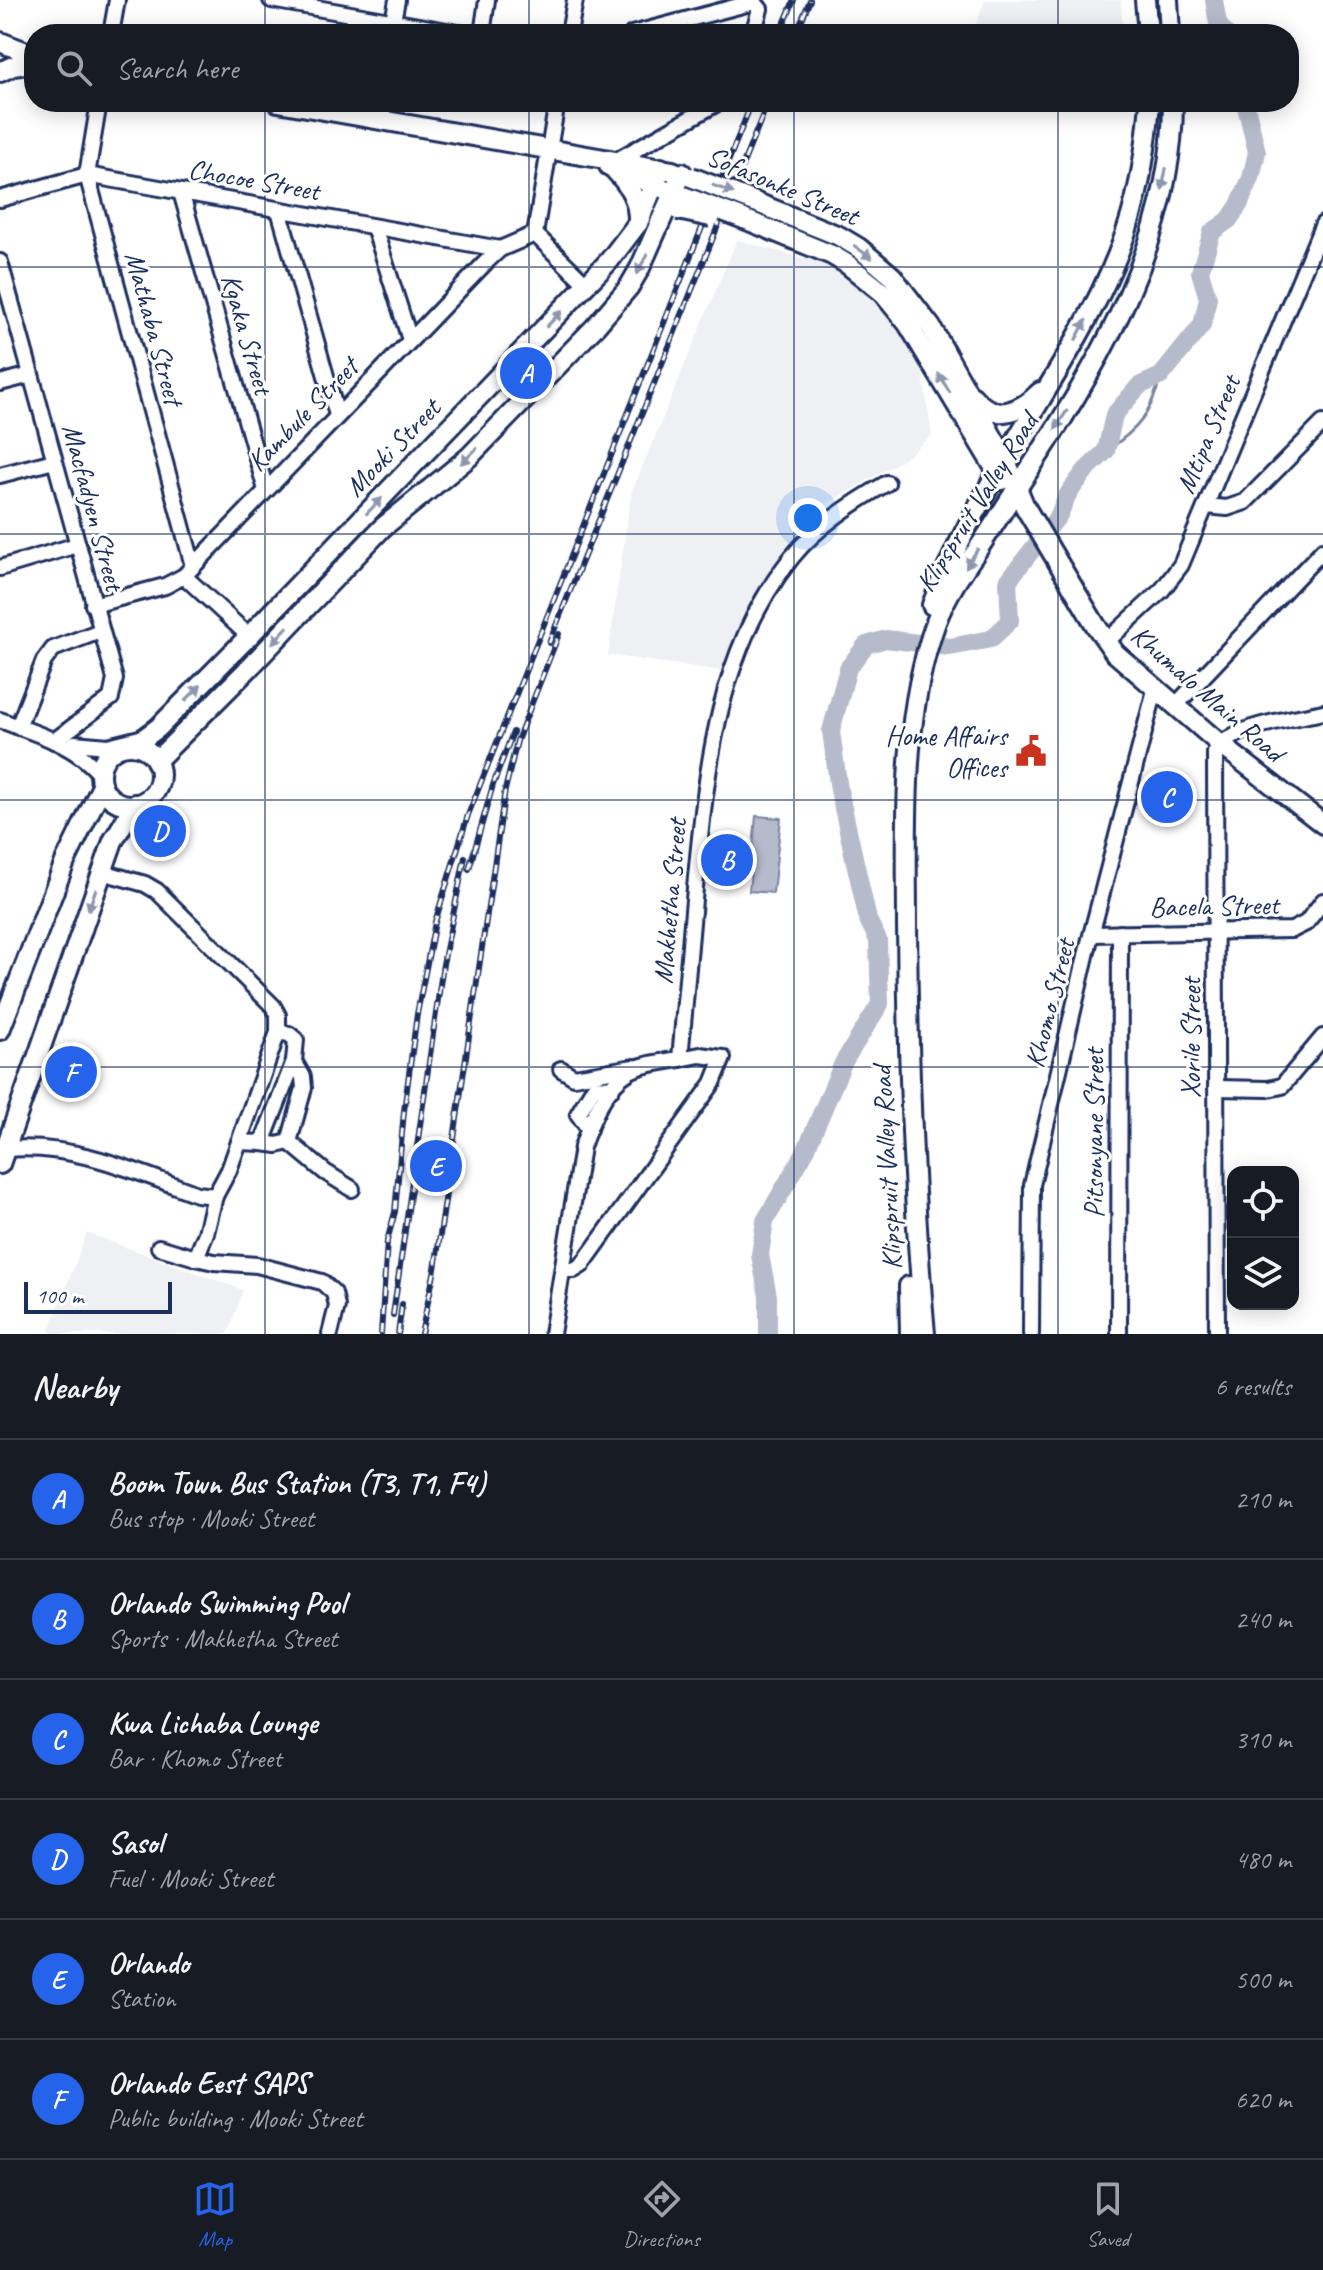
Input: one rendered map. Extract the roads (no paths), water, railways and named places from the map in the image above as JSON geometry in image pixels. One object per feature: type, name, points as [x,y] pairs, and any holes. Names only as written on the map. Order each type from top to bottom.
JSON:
[{"type":"main road","points":[[1145,0],[1147,24]]},
{"type":"main road","points":[[1168,0],[1169,24]]},
{"type":"main road","points":[[0,42],[24,51]]},
{"type":"main road","points":[[0,50],[0,69],[24,64]]},
{"type":"main road","name":"Sofasonke Street","points":[[334,112],[589,157],[658,176],[686,175],[830,232],[859,248],[878,263],[918,307],[964,386],[1002,468],[1022,502]]},
{"type":"main road","name":"Klipspruit Valley Road","points":[[910,1334],[899,1075],[897,862],[900,734],[942,579],[1099,295],[1131,217],[1148,137],[1149,112]]},
{"type":"main road","name":"Klipspruit Valley Road","points":[[931,622],[994,525],[1022,502],[1033,465],[1089,374],[1139,267],[1164,183],[1172,112]]},
{"type":"main road","points":[[615,164],[634,196],[639,211],[638,223]]},
{"type":"main road","name":"Mooki Street","points":[[158,766],[382,528],[469,457],[595,327],[629,287],[675,202],[686,175]]},
{"type":"main road","name":"Sofasonke Street","points":[[658,176],[675,202],[769,229],[813,247],[847,264],[882,292],[908,324],[981,447],[1002,468]]},
{"type":"main road","name":"Mooki Street","points":[[141,741],[249,636],[609,261],[638,223],[658,176]]},
{"type":"main road","points":[[964,386],[978,403],[989,410],[1019,410],[1040,392],[1062,363]]},
{"type":"main road","points":[[942,579],[949,554],[981,486],[984,470],[981,447]]},
{"type":"main road","points":[[994,525],[1014,517],[1022,502],[1030,498],[1033,465]]},
{"type":"main road","name":"Khumalo Main Road","points":[[1022,502],[1106,642],[1123,662],[1220,744],[1323,824]]},
{"type":"main road","name":"Klipspruit Valley Road","points":[[913,687],[907,800],[908,1049],[925,1334]]},
{"type":"main road","points":[[0,1030],[65,862],[101,780],[102,764],[110,753],[141,741],[158,766],[156,789],[149,797],[135,804],[113,841],[6,1149]]},
{"type":"main road","points":[[101,780],[107,794],[117,802],[135,804]]},
{"type":"street","points":[[113,24],[117,0]]},
{"type":"street","points":[[271,0],[297,2],[409,24]]},
{"type":"street","points":[[393,21],[397,0]]},
{"type":"street","points":[[483,24],[487,0]]},
{"type":"street","points":[[571,24],[575,0]]},
{"type":"street","points":[[668,24],[745,3],[757,3],[760,9],[756,24]]},
{"type":"street","name":"Mathaba Street","points":[[97,112],[87,175],[188,571]]},
{"type":"street","points":[[555,112],[535,234],[587,285]]},
{"type":"street","points":[[615,164],[702,112]]},
{"type":"street","name":"Chocoe Street","points":[[0,199],[87,175],[500,249]]},
{"type":"street","name":"Kgaka Street","points":[[181,192],[266,490]]},
{"type":"street","points":[[279,210],[337,415]]},
{"type":"street","name":"Mtipa Street","points":[[1106,642],[1173,578],[1187,552],[1323,224]]},
{"type":"street","points":[[374,227],[410,340]]},
{"type":"street","name":"Kambule Street","points":[[93,605],[165,586],[188,571],[500,249],[535,234]]},
{"type":"street","name":"Macfadyen Street","points":[[0,262],[4,291],[31,375],[115,679],[111,698],[63,742]]},
{"type":"street","points":[[0,383],[31,375]]},
{"type":"street","points":[[1206,506],[1227,508],[1245,502],[1323,423]]},
{"type":"street","points":[[0,475],[54,461]]},
{"type":"street","name":"Makhetha Street","points":[[680,1059],[707,774],[723,699],[738,649],[758,606],[793,556],[853,503],[887,483]]},
{"type":"street","points":[[0,568],[77,545]]},
{"type":"street","points":[[1175,706],[1323,550]]},
{"type":"street","points":[[188,571],[249,636]]},
{"type":"street","points":[[18,727],[44,661],[53,649],[100,631]]},
{"type":"street","name":"Khomo Street","points":[[1031,1334],[1032,1185],[1155,690]]},
{"type":"street","points":[[1220,744],[1250,729],[1323,712]]},
{"type":"street","points":[[0,720],[63,742],[110,753]]},
{"type":"street","points":[[63,742],[108,746],[141,741]]},
{"type":"street","points":[[63,742],[90,763],[101,780]]},
{"type":"street","name":"Xorile Street","points":[[1217,1334],[1215,759],[1220,744]]},
{"type":"street","points":[[102,872],[145,884],[169,901],[273,1006],[278,1015],[278,1032],[229,1170],[215,1196],[196,1258]]},
{"type":"street","name":"Bacela Street","points":[[1092,934],[1279,932],[1299,928],[1323,901]]},
{"type":"street","name":"Pitsonyane Street","points":[[1119,1334],[1120,933]]},
{"type":"street","points":[[262,1143],[294,1061],[296,1040],[293,1036],[278,1032]]},
{"type":"street","points":[[1216,1088],[1268,1089],[1282,1086],[1323,1037]]},
{"type":"street","points":[[561,1069],[574,1077],[700,1055],[723,1058],[713,1083],[582,1265],[574,1270],[563,1270]]},
{"type":"street","points":[[289,1142],[304,1088],[303,1077],[294,1061]]},
{"type":"street","points":[[552,1334],[582,1147],[612,1088],[630,1071],[645,1065]]},
{"type":"street","points":[[239,1142],[277,1145],[289,1142]]},
{"type":"street","points":[[289,1142],[325,1172],[352,1189]]},
{"type":"street","points":[[6,1149],[25,1147],[85,1154],[197,1194],[215,1196]]},
{"type":"street","points":[[159,1247],[214,1262],[257,1265],[322,1282],[334,1293],[337,1306],[330,1334]]},
{"type":"water","points":[[756,816],[781,818],[773,893],[749,891]]},
{"type":"waterway","points":[[1214,0],[1218,24]]},
{"type":"waterway","points":[[768,1334],[768,1296],[760,1255],[765,1221],[805,1152],[843,1063],[880,1004],[878,940],[868,920],[839,790],[831,731],[848,668],[866,645],[886,639],[950,647],[991,639],[1010,621],[1008,581],[1059,515],[1068,494],[1086,470],[1106,451],[1114,415],[1139,386],[1161,376],[1202,325],[1208,298],[1200,272],[1212,232],[1229,220],[1239,205],[1251,178],[1257,152],[1247,112]]},
{"type":"waterway","points":[[1106,451],[1142,420],[1161,376]]},
{"type":"railway","points":[[784,24],[794,0]]},
{"type":"railway","points":[[800,24],[810,0]]},
{"type":"railway","points":[[381,1334],[387,1241],[395,1212],[404,1111],[417,1014],[435,922],[468,815],[748,112]]},
{"type":"railway","points":[[549,643],[764,112]]},
{"type":"railway","points":[[421,1334],[435,1269],[505,790],[517,741],[559,634]]},
{"type":"railway","points":[[469,869],[493,785],[513,732]]},
{"type":"railway","points":[[393,1315],[443,964],[465,857]]},
{"type":"railway","points":[[398,1334],[402,1304]]},
{"type":"place","name":"Boom Town Bus Station (T3, T1, F4)","points":[[526,373]]},
{"type":"place","name":"Home Affairs Offices","points":[[1031,751]]},
{"type":"place","name":"Kwa Lichaba Lounge","points":[[1167,797]]},
{"type":"place","name":"Sasol","points":[[160,831]]},
{"type":"place","name":"Orlando Swimming Pool","points":[[727,860]]},
{"type":"place","name":"Orlando Eest SAPS","points":[[71,1072]]},
{"type":"place","name":"Orlando","points":[[436,1166]]}]
